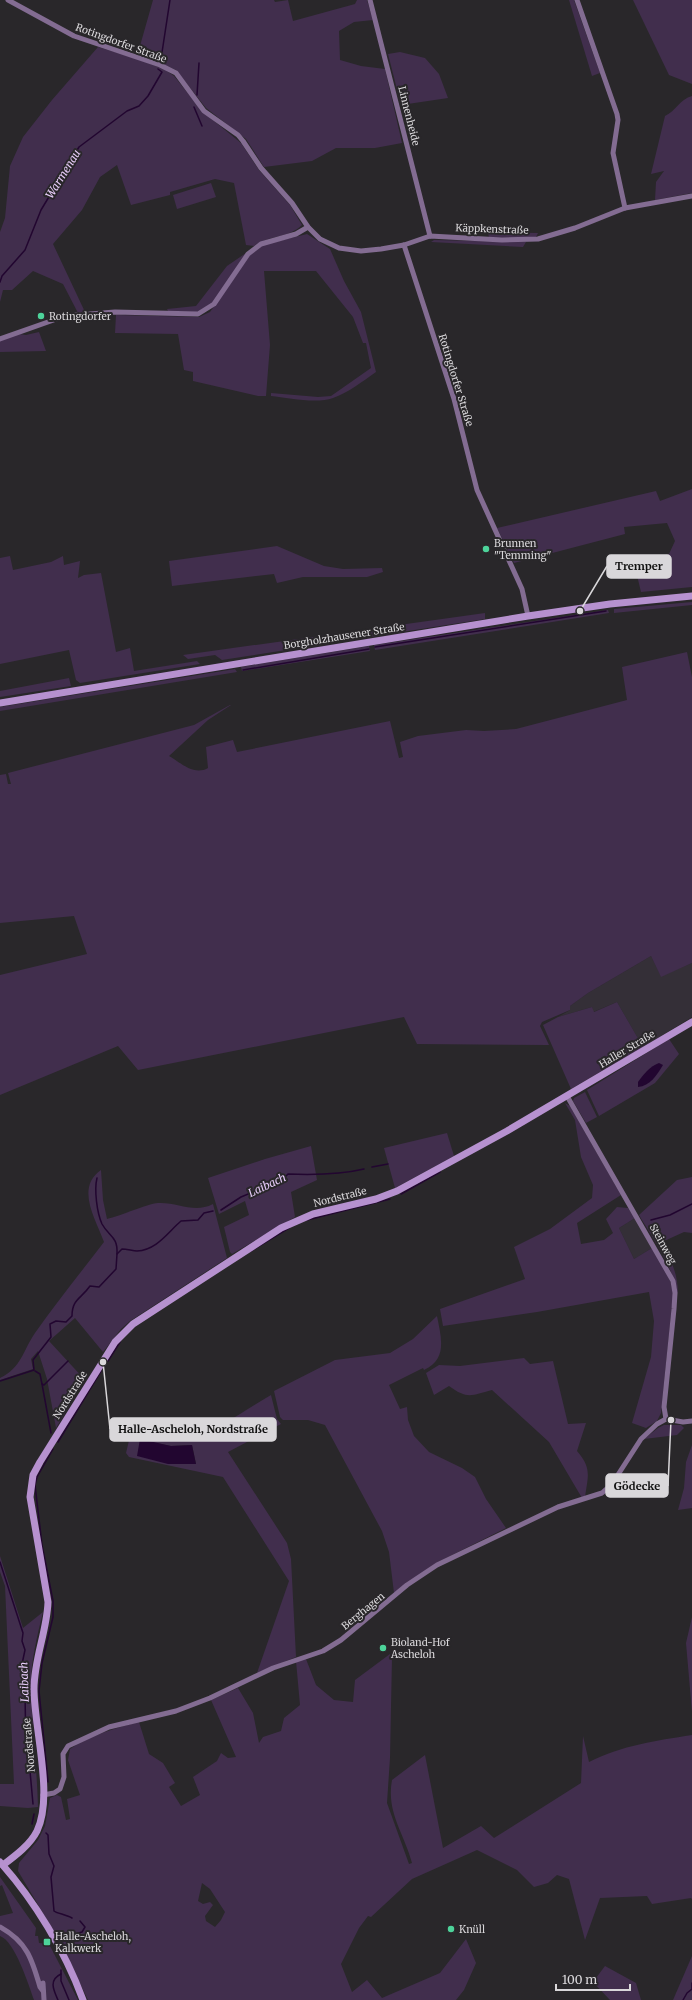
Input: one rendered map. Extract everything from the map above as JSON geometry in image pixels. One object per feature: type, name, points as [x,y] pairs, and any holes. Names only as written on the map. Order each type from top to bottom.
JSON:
[{"type":"street","name":"Rotingdorfer Straße","points":[[8,0],[74,36],[160,65],[176,73],[204,111],[238,135],[261,168],[292,203],[308,226],[326,242],[349,251],[404,246],[454,399],[477,490],[522,590],[528,616]]},
{"type":"street","name":"Linnenheide","points":[[370,0],[430,236]]},
{"type":"street","points":[[577,0],[617,114],[618,120],[613,153],[625,208]]},
{"type":"street","name":"Käppkenstraße","points":[[404,246],[430,236],[502,240],[538,240],[625,208],[692,196]]},
{"type":"street","points":[[0,338],[65,316],[116,312],[198,314],[214,304],[248,254],[261,244],[296,234],[308,226]]},
{"type":"street","name":"Borgholzhausener Straße","points":[[0,703],[528,616],[610,604],[692,596]]},
{"type":"street","name":"Haller Straße","points":[[569,1095],[692,1022]]},
{"type":"street","name":"Steinweg","points":[[569,1095],[673,1281],[675,1293],[674,1309],[664,1407],[666,1419]]},
{"type":"street","name":"Nordstraße","points":[[1,1864],[14,1857],[36,1832],[40,1822],[43,1795],[41,1751],[34,1689],[38,1657],[47,1617],[48,1602],[30,1497],[30,1485],[33,1475],[40,1462],[115,1342],[132,1324],[281,1228],[313,1214],[376,1199],[397,1191],[569,1095]]},
{"type":"street","points":[[666,1419],[683,1422],[692,1421]]},
{"type":"street","name":"Berghagen","points":[[43,1795],[60,1789],[64,1777],[63,1754],[68,1746],[109,1728],[176,1710],[210,1698],[274,1668],[323,1651],[341,1640],[408,1585],[437,1565],[558,1507],[602,1493],[612,1484],[641,1439],[648,1431],[666,1419]]},
{"type":"street","points":[[1,1864],[29,1900],[47,1928],[73,1975],[83,2000]]},
{"type":"street","points":[[0,1927],[18,1940],[27,1950],[40,1987],[43,1991]]},
{"type":"street","points":[[43,1983],[44,2000]]},
{"type":"shaded area","points":[[153,0],[274,0],[275,2],[288,0],[293,21],[355,4],[357,0],[367,0],[373,20],[354,22],[339,31],[340,60],[361,66],[385,69],[402,143],[375,148],[336,148],[312,161],[264,167],[246,139],[206,108],[176,70],[138,53]]},
{"type":"shaded area","points":[[569,0],[574,0],[600,73],[592,76]]},
{"type":"shaded area","points":[[633,0],[692,0],[692,84],[669,75]]},
{"type":"shaded area","points":[[98,47],[129,56],[164,69],[174,76],[203,112],[241,143],[259,170],[290,205],[302,225],[291,232],[260,242],[254,246],[246,245],[234,183],[215,179],[170,192],[170,195],[131,205],[117,165],[100,177],[82,210],[53,244],[85,312],[78,313],[63,284],[33,271],[12,290],[3,290],[0,302],[0,232],[5,218],[10,166],[23,137],[52,100]]},
{"type":"shaded area","points":[[400,52],[425,58],[439,74],[448,98],[401,105],[388,54]]},
{"type":"shaded area","points":[[692,96],[692,193],[655,200],[656,182],[664,171],[651,174],[665,116],[684,100]]},
{"type":"shaded area","points":[[211,183],[216,197],[177,209],[173,195]]},
{"type":"shaded area","points":[[488,232],[538,233],[536,237],[489,238]]},
{"type":"shaded area","points":[[307,234],[330,249],[344,281],[361,312],[376,372],[344,393],[326,400],[302,400],[271,396],[271,393],[318,397],[331,396],[371,368],[366,343],[363,343],[353,317],[316,271],[264,271],[270,345],[266,396],[258,396],[193,381],[193,372],[184,370],[178,334],[115,333],[116,315],[199,317],[210,312],[250,255],[263,245]]},
{"type":"shaded area","points":[[434,240],[526,242],[523,247],[431,242]]},
{"type":"shaded area","points":[[246,253],[213,303],[197,312],[168,311],[167,309],[196,306],[227,266]]},
{"type":"shaded area","points":[[39,332],[46,351],[0,352],[0,340],[19,334],[26,335]]},
{"type":"shaded area","points":[[692,489],[692,587],[641,592],[634,563],[669,554],[675,541],[667,523],[624,527],[625,534],[514,563],[497,528],[656,491],[660,501]]},
{"type":"shaded area","points":[[277,546],[324,566],[343,569],[382,568],[383,572],[367,577],[303,577],[277,583],[274,574],[172,586],[169,561]]},
{"type":"shaded area","points":[[10,556],[13,570],[51,562],[63,556],[64,565],[80,561],[78,578],[84,575],[101,573],[116,652],[130,648],[134,671],[197,661],[200,664],[80,683],[76,680],[69,650],[0,664],[0,558]]},
{"type":"shaded area","points":[[692,602],[692,605],[614,613],[614,609]]},
{"type":"shaded area","points":[[608,610],[609,613],[375,650],[374,645]]},
{"type":"shaded area","points":[[485,613],[485,619],[222,660],[215,655],[188,659],[183,655]]},
{"type":"shaded area","points":[[369,646],[370,651],[242,671],[241,667]]},
{"type":"shaded area","points":[[687,652],[692,677],[692,963],[661,977],[651,956],[588,993],[570,1006],[570,1010],[542,1022],[540,1026],[549,1045],[417,1044],[404,1017],[138,1070],[118,1046],[0,1095],[0,975],[87,954],[74,916],[0,923],[0,775],[6,774],[8,784],[11,784],[8,773],[194,725],[230,705],[208,720],[169,756],[188,768],[193,770],[203,770],[208,768],[206,747],[233,740],[237,752],[390,721],[399,758],[403,757],[400,742],[418,736],[466,730],[484,731],[516,729],[627,700],[622,667]]},
{"type":"shaded area","points":[[235,669],[237,672],[0,711],[0,707]]},
{"type":"shaded area","points":[[69,678],[71,686],[0,697],[0,691]]},
{"type":"shaded area","points":[[651,956],[661,976],[692,963],[692,1017],[643,1047],[617,1002],[593,1012],[592,1007],[558,1017],[570,1010],[570,1006],[588,993]]},
{"type":"shaded area","points":[[617,1002],[643,1047],[571,1089],[543,1025],[558,1017],[592,1007],[594,1012]]},
{"type":"shaded area","points":[[669,1039],[679,1054],[655,1083],[599,1116],[587,1090]]},
{"type":"shaded area","points":[[659,1063],[663,1065],[653,1079],[646,1085],[638,1087],[638,1082],[644,1074],[650,1068]]},
{"type":"shaded area","points":[[585,1092],[597,1117],[586,1123],[573,1101],[574,1098]]},
{"type":"shaded area","points":[[565,1103],[570,1106],[621,1195],[577,1223],[581,1244],[604,1240],[613,1233],[606,1219],[617,1207],[628,1208],[635,1218],[619,1228],[634,1259],[652,1248],[671,1283],[673,1295],[661,1413],[657,1421],[646,1428],[632,1423],[651,1357],[654,1321],[649,1292],[537,1312],[443,1326],[440,1309],[525,1279],[514,1247],[550,1229],[592,1198],[593,1185],[581,1157],[575,1120]]},
{"type":"shaded area","points":[[447,1133],[454,1156],[395,1188],[384,1148]]},
{"type":"shaded area","points":[[311,1146],[317,1180],[291,1192],[295,1217],[232,1254],[230,1252],[224,1227],[249,1215],[245,1201],[219,1214],[208,1178],[265,1159]]},
{"type":"shaded area","points":[[101,1170],[103,1200],[107,1219],[158,1203],[193,1208],[206,1207],[213,1204],[227,1258],[130,1321],[121,1329],[103,1352],[75,1318],[49,1341],[85,1380],[56,1428],[47,1379],[38,1351],[31,1359],[33,1369],[0,1380],[0,1378],[7,1374],[17,1364],[35,1333],[60,1298],[104,1242],[93,1214],[88,1195],[89,1186],[93,1177]]},
{"type":"shaded area","points":[[692,1177],[692,1233],[684,1232],[662,1242],[675,1274],[678,1294],[667,1263],[639,1215],[677,1180]]},
{"type":"shaded area","points":[[635,1218],[652,1248],[634,1259],[619,1228]]},
{"type":"shaded area","points":[[437,1316],[441,1347],[437,1360],[424,1370],[423,1368],[389,1385],[400,1409],[407,1407],[408,1420],[414,1436],[429,1452],[462,1468],[475,1477],[486,1499],[506,1528],[436,1563],[394,1593],[389,1552],[382,1531],[325,1425],[308,1420],[283,1420],[280,1417],[274,1391],[335,1360],[390,1353],[413,1339]]},
{"type":"shaded area","points":[[524,1358],[530,1364],[553,1361],[568,1424],[586,1423],[577,1451],[585,1462],[588,1472],[585,1497],[582,1498],[549,1442],[492,1390],[475,1395],[466,1395],[449,1386],[434,1395],[426,1373],[439,1365],[460,1366]]},
{"type":"shaded area","points":[[271,1395],[277,1419],[281,1424],[228,1452],[287,1543],[291,1559],[296,1657],[257,1673],[289,1581],[223,1477],[129,1457],[126,1453],[131,1432],[171,1439],[198,1435],[236,1417]],"holes":[[[140,1440],[171,1446],[192,1445],[196,1464]]]},
{"type":"shaded area","points":[[664,1425],[681,1425],[684,1428],[677,1435],[644,1439],[658,1428]]},
{"type":"shaded area","points":[[140,1439],[171,1446],[192,1445],[196,1464],[168,1464],[137,1456]]},
{"type":"shaded area","points":[[692,1445],[692,1508],[678,1510],[684,1488],[686,1462]]},
{"type":"shaded area","points":[[0,1556],[23,1628],[43,1612],[34,1651],[31,1680],[38,1807],[28,1808],[0,1806],[0,1784],[14,1784],[5,1586],[0,1572]]},
{"type":"shaded area","points":[[692,1617],[692,1712],[686,1643]]},
{"type":"shaded area","points":[[390,1654],[392,1657],[390,1758],[387,1803],[409,1864],[412,1863],[409,1852],[391,1802],[392,1780],[425,1755],[443,1848],[481,1826],[494,1838],[581,1783],[583,1736],[589,1762],[614,1751],[692,1735],[692,1899],[652,1904],[647,1896],[600,1898],[585,1940],[569,1879],[557,1875],[548,1883],[534,1887],[517,1870],[477,1850],[412,1879],[371,1917],[368,1916],[359,1928],[341,1964],[352,1992],[367,1980],[382,1998],[440,1973],[466,1939],[476,1963],[464,1990],[456,2000],[88,2000],[59,1940],[18,1871],[19,1863],[38,1840],[45,1826],[50,1798],[57,1795],[61,1797],[66,1820],[70,1819],[67,1799],[80,1795],[68,1760],[70,1749],[86,1740],[112,1729],[139,1722],[149,1754],[163,1763],[175,1783],[169,1787],[181,1806],[200,1795],[193,1777],[217,1761],[221,1753],[228,1758],[236,1757],[211,1700],[238,1688],[253,1713],[259,1743],[263,1737],[281,1731],[284,1718],[300,1705],[296,1661],[306,1659],[316,1685],[334,1700],[353,1702],[355,1680]],"holes":[[[202,1883],[210,1889],[225,1912],[215,1927],[206,1921],[205,1916],[213,1905],[210,1902],[203,1904],[198,1901]]]},
{"type":"shaded area","points":[[0,1877],[36,1928],[35,1936],[38,1936],[39,1943],[49,1944],[78,2000],[34,2000],[16,1955],[6,1940],[0,1936],[0,1916],[13,1913],[2,1885],[0,1886]]},
{"type":"shaded area","points":[[692,1956],[692,2000],[673,2000]]},
{"type":"shaded area","points":[[605,1966],[636,1983],[641,2000],[610,2000],[593,1982]]},
{"type":"waterway","name":"Warmenau","points":[[161,59],[170,0]]},
{"type":"waterway","points":[[197,95],[199,63]]},
{"type":"waterway","name":"Warmenau","points":[[0,282],[2,276],[25,250],[41,210],[79,147],[127,111],[139,106],[148,96],[162,72],[158,69]]},
{"type":"waterway","points":[[194,107],[202,126]]},
{"type":"waterway","points":[[375,647],[606,611]]},
{"type":"waterway","points":[[243,670],[369,649]]},
{"type":"waterway","name":"Laibach","points":[[372,1167],[388,1164]]},
{"type":"waterway","name":"Laibach","points":[[221,1210],[241,1197],[282,1180],[288,1174],[326,1174],[364,1169]]},
{"type":"waterway","points":[[401,1194],[440,1172]]},
{"type":"waterway","name":"Laibach","points":[[97,1178],[96,1201],[99,1214],[102,1224],[115,1240],[117,1254]]},
{"type":"waterway","points":[[307,1220],[390,1199]]},
{"type":"waterway","points":[[651,1220],[670,1215],[692,1204]]},
{"type":"waterway","name":"Laibach","points":[[0,1381],[34,1370],[33,1360],[51,1337],[50,1324],[56,1321],[66,1322],[72,1316],[72,1310],[75,1302],[90,1286],[99,1287],[116,1269],[117,1254],[122,1249],[137,1251],[144,1250],[162,1240],[181,1221],[198,1220],[204,1213],[213,1211]]},
{"type":"waterway","points":[[251,1251],[289,1228]]},
{"type":"waterway","points":[[108,1361],[120,1342]]},
{"type":"waterway","name":"Laibach","points":[[35,1371],[40,1374],[42,1384],[44,1385],[68,1361]]},
{"type":"waterway","points":[[58,1442],[101,1371]]},
{"type":"waterway","points":[[42,1384],[51,1433]]},
{"type":"waterway","points":[[48,1782],[39,1691],[42,1663],[53,1617],[53,1601],[42,1545],[35,1485],[37,1477],[53,1449]]},
{"type":"waterway","name":"Laibach","points":[[0,1562],[23,1633],[22,1641],[25,1650],[22,1664],[25,1694],[26,1751],[30,1771],[33,1804]]},
{"type":"waterway","name":"Laibach","points":[[32,1824],[34,1814]]},
{"type":"waterway","name":"Laibach","points":[[46,1833],[48,1835],[49,1854],[54,1866],[51,1877],[54,1911],[72,1918]]},
{"type":"waterway","name":"Laibach","points":[[78,1933],[82,1932],[85,1927],[80,1921]]},
{"type":"waterway","name":"Laibach","points":[[69,1950],[75,1936]]},
{"type":"waterway","name":"Laibach","points":[[61,1970],[61,1981],[69,2000]]},
{"type":"waterway","points":[[58,2000],[53,1982],[54,1979],[61,1974]]},
{"type":"waterway","points":[[683,2000],[687,1993],[692,1989],[692,1983]]},
{"type":"place","name":"Rotingdorfer","points":[[41,316]]},
{"type":"place","name":"Brunnen \"Temming\"","points":[[486,549]]},
{"type":"place","name":"Tremper","points":[[580,611]]},
{"type":"place","name":"Halle-Ascheloh, Nordstraße","points":[[103,1362]]},
{"type":"place","name":"Gödecke","points":[[671,1420]]},
{"type":"place","name":"Bioland-Hof Ascheloh","points":[[383,1648]]},
{"type":"place","name":"Knüll","points":[[451,1929]]},
{"type":"place","name":"Halle-Ascheloh, Kalkwerk","points":[[47,1942]]}]
